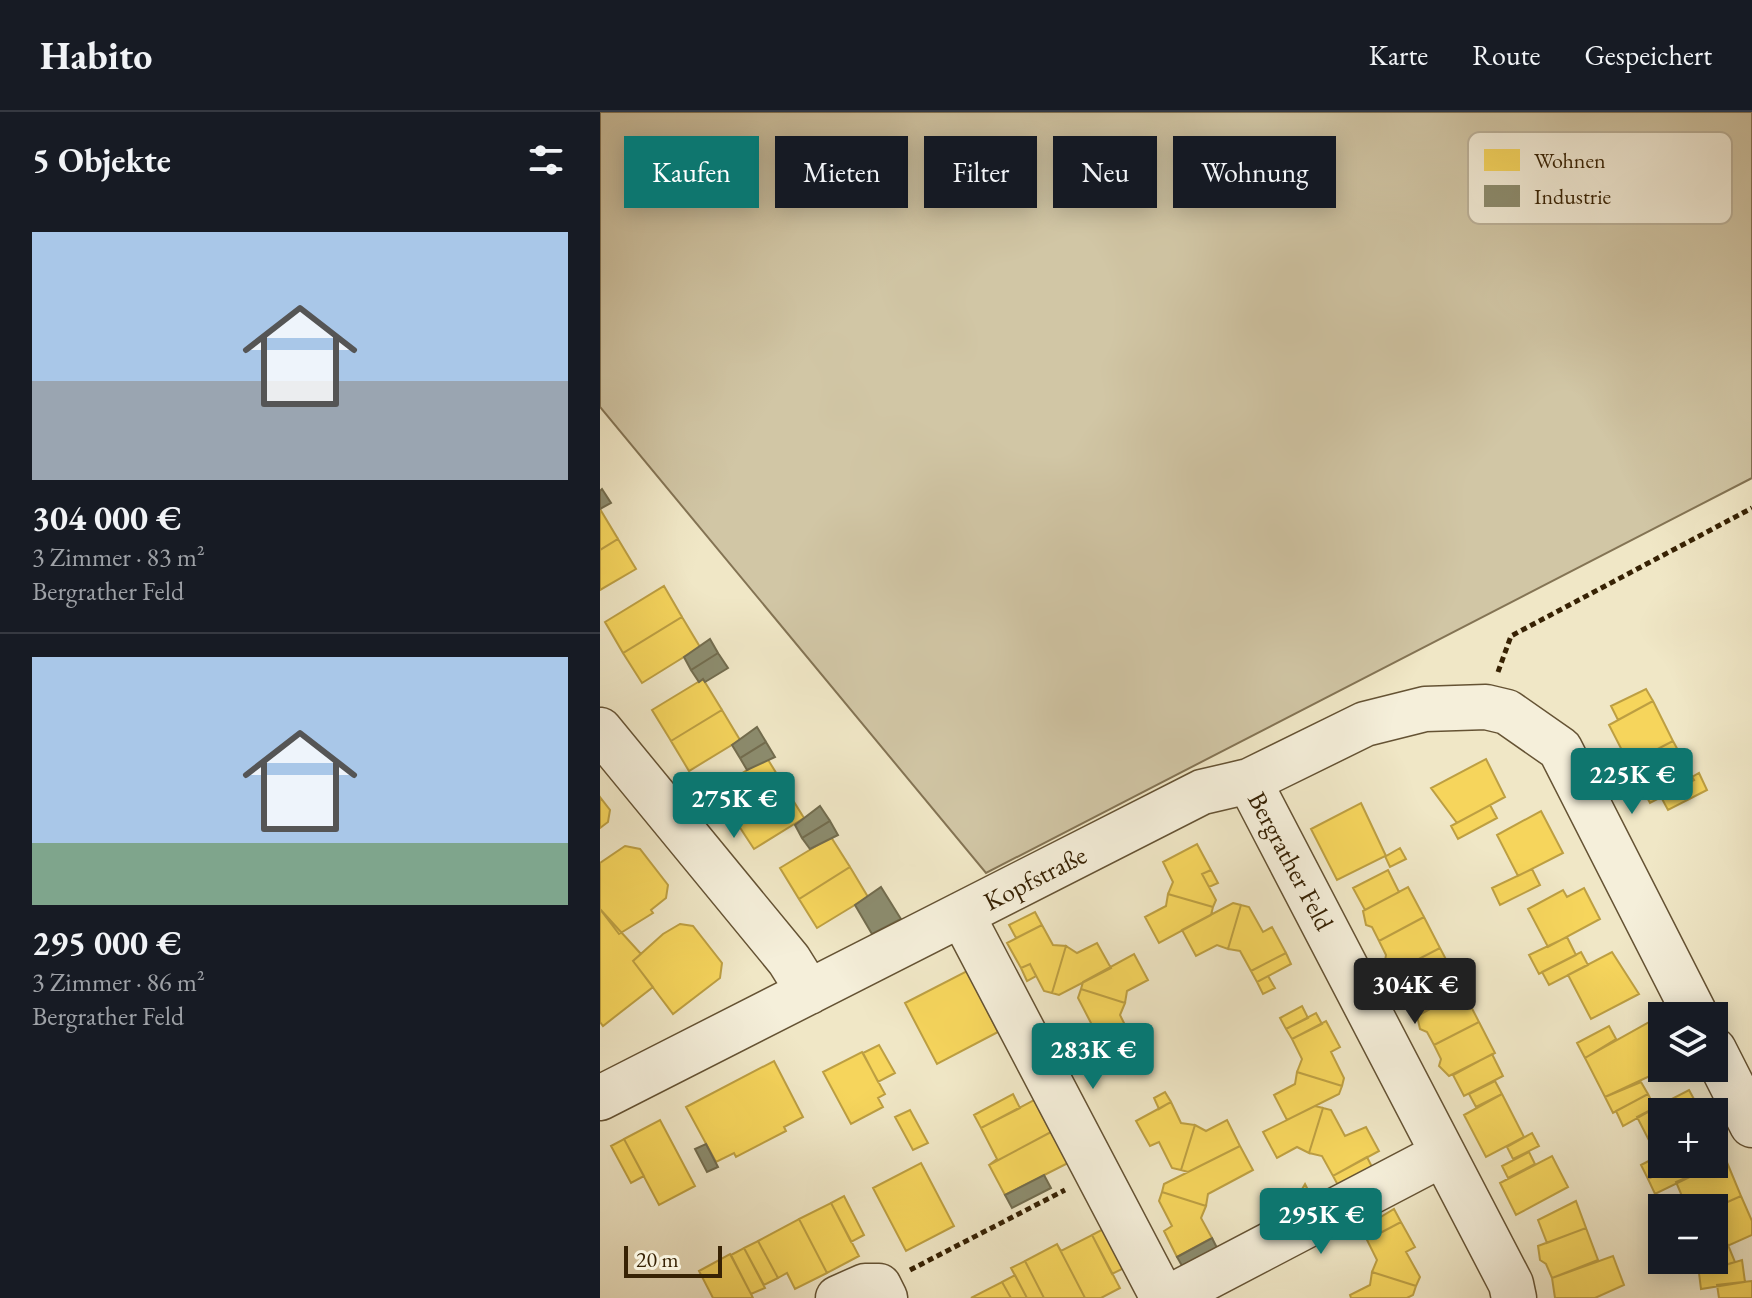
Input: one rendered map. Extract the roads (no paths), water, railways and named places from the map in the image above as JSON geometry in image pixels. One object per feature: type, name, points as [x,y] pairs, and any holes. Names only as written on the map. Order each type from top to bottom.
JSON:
[{"type":"street","name":"Kopfstraße","points":[[600,1098],[1202,792],[1249,781],[1365,724],[1425,709],[1486,707],[1507,712],[1560,749],[1689,1002]]},
{"type":"street","points":[[600,730],[789,960],[809,992]]},
{"type":"street","name":"Bergrather Feld","points":[[1249,781],[1511,1284],[1514,1298]]},
{"type":"street","points":[[962,915],[1165,1298],[1443,1154]]},
{"type":"street","points":[[1728,1078],[1752,1125]]},
{"type":"street","points":[[838,1298],[865,1286],[882,1292]]}]
